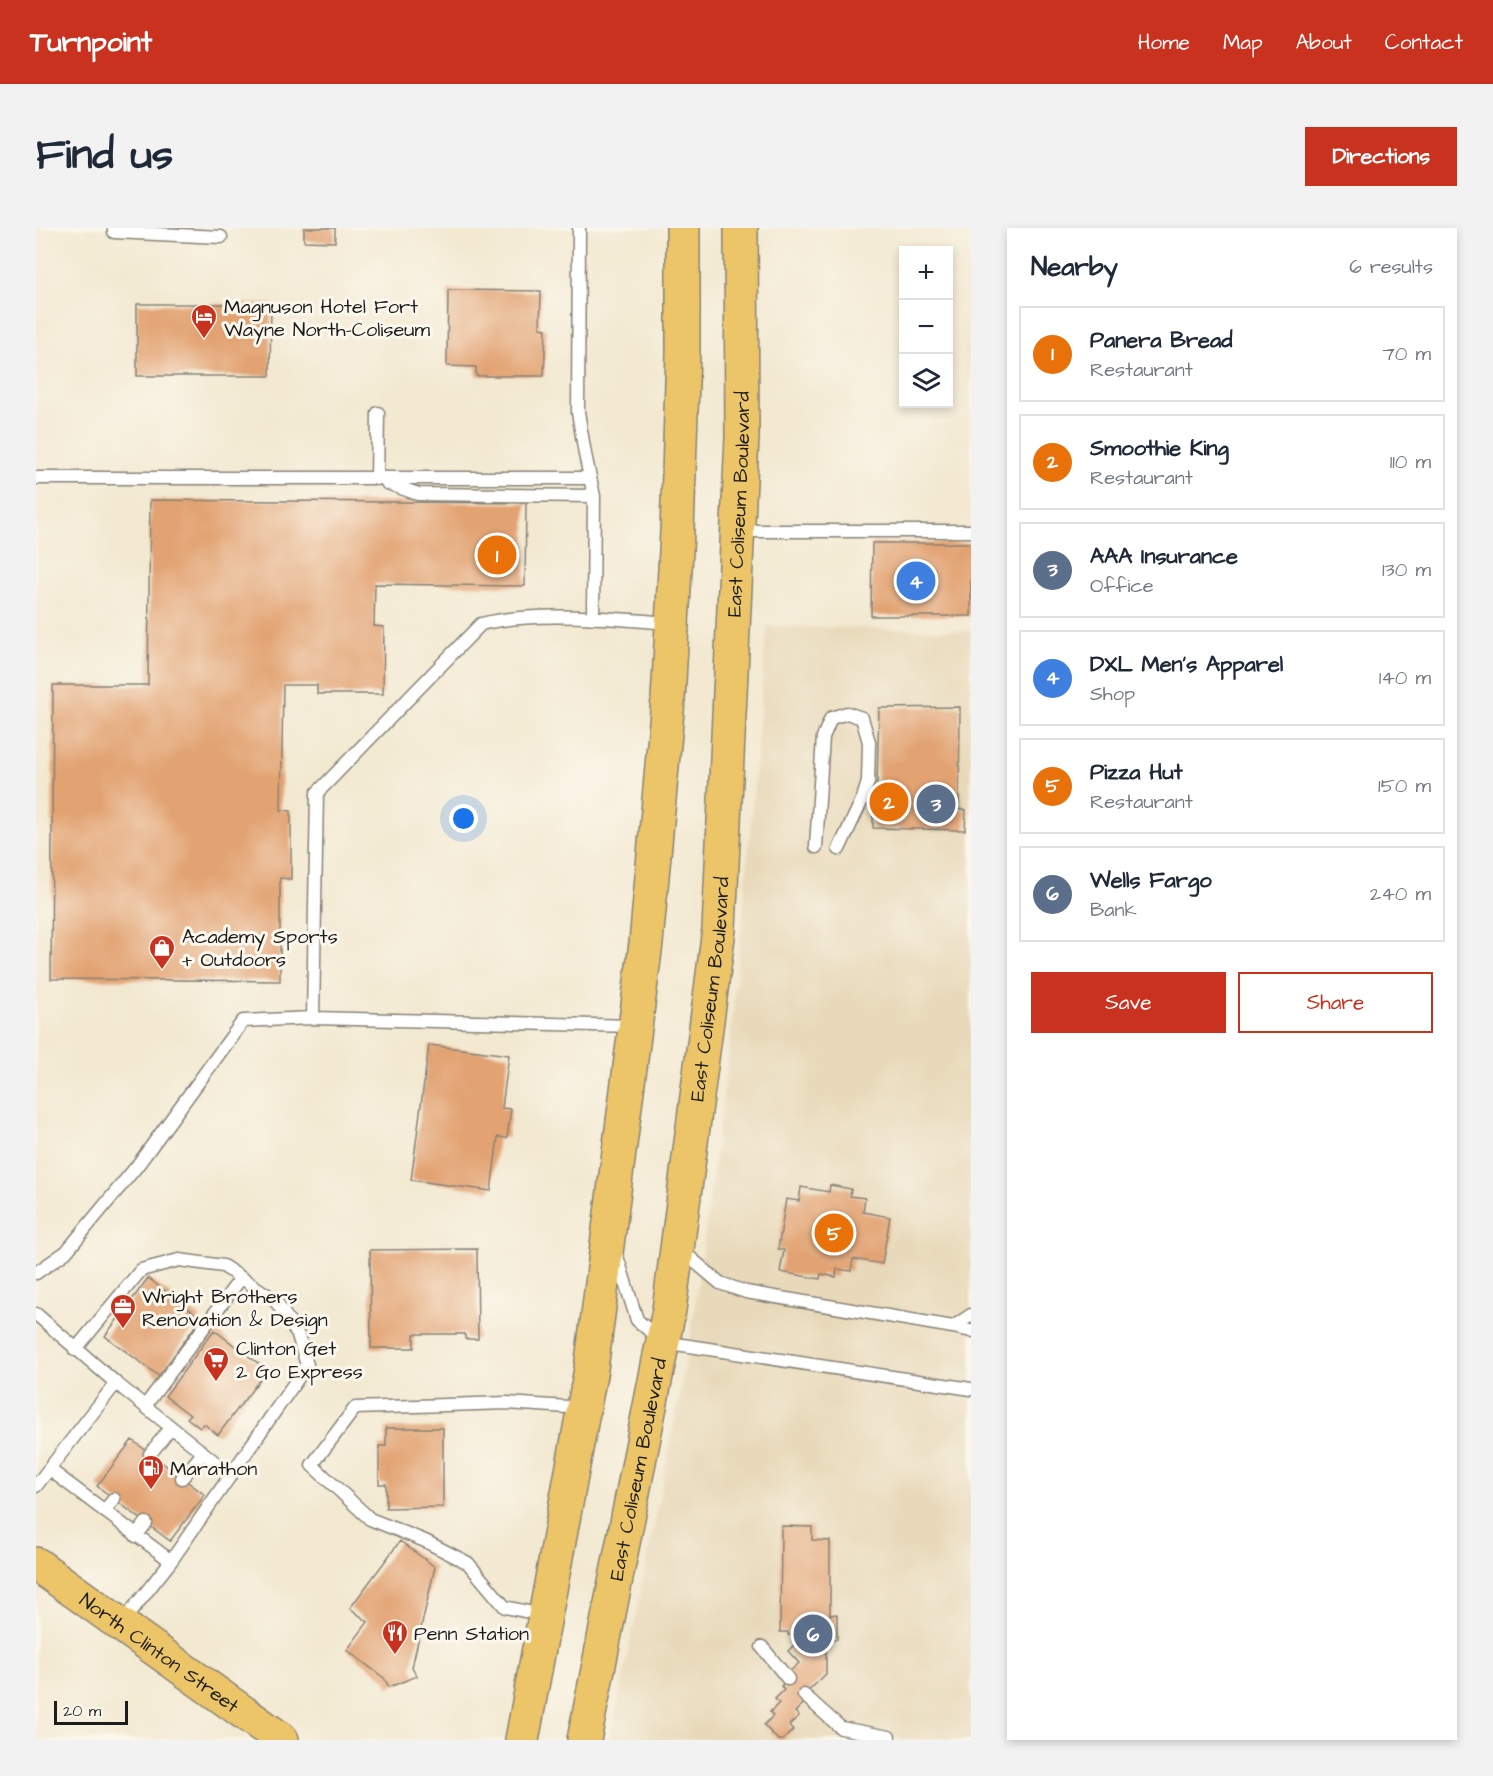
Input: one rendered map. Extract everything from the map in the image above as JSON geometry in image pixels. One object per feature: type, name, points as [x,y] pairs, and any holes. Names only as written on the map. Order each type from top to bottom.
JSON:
[{"type":"main road","points":[[522,1740],[591,1370],[646,943],[668,700],[683,353],[683,228]]},
{"type":"main road","name":"East Coliseum Boulevard","points":[[585,1740],[669,1310],[718,930],[742,437],[741,228]]},
{"type":"main road","name":"North Clinton Street","points":[[36,1564],[282,1740]]},
{"type":"lane","points":[[114,228],[114,232],[221,237]]},
{"type":"lane","points":[[579,228],[578,412],[594,496],[593,618]]},
{"type":"lane","points":[[377,479],[378,413]]},
{"type":"lane","points":[[36,478],[590,478]]},
{"type":"lane","points":[[377,479],[418,494],[594,496]]},
{"type":"lane","points":[[738,531],[971,531]]},
{"type":"lane","points":[[313,1018],[317,793],[481,624],[504,618],[593,618],[672,622]]},
{"type":"lane","points":[[816,847],[824,737],[831,718],[847,713],[862,718],[870,742],[868,782],[839,849]]},
{"type":"lane","points":[[36,1273],[66,1252],[130,1174],[243,1021],[313,1018],[636,1026]]},
{"type":"lane","points":[[609,1233],[637,1320],[663,1342],[971,1389]]},
{"type":"lane","points":[[677,1247],[720,1283],[746,1292],[971,1331]]},
{"type":"lane","points":[[75,1350],[141,1270],[179,1260],[223,1266],[275,1300],[298,1335],[307,1365],[171,1561],[121,1624]]},
{"type":"lane","points":[[145,1406],[241,1278]]},
{"type":"lane","points":[[36,1314],[75,1350],[231,1475]]},
{"type":"lane","points":[[952,1327],[971,1315]]},
{"type":"lane","points":[[36,1486],[116,1383]]},
{"type":"lane","points":[[546,1616],[505,1607],[468,1563],[425,1541],[370,1519],[312,1465],[356,1408],[507,1403],[584,1408]]},
{"type":"lane","points":[[150,1454],[171,1427]]},
{"type":"lane","points":[[182,1478],[202,1453]]},
{"type":"lane","points":[[48,1469],[171,1561]]},
{"type":"lane","points":[[104,1511],[114,1499]]},
{"type":"lane","points":[[136,1536],[146,1523]]},
{"type":"lane","points":[[762,1647],[789,1679]]},
{"type":"lane","points":[[804,1695],[841,1728],[889,1737]]},
{"type":"shaded area","points":[[767,626],[971,631],[971,1740],[610,1740],[689,1346],[702,1255],[729,1052]]},
{"type":"building","points":[[304,228],[335,228],[335,242],[304,241]]},
{"type":"building","points":[[448,290],[541,291],[540,328],[546,329],[544,376],[476,376],[476,367],[447,366]]},
{"type":"building","name":"Magnuson Hotel Fort Wayne North-Coliseum","points":[[137,304],[271,304],[270,376],[137,376]]},
{"type":"building","points":[[150,500],[526,503],[525,586],[375,584],[374,626],[384,627],[383,694],[317,694],[317,685],[283,685],[281,810],[291,811],[291,879],[280,878],[280,981],[51,979],[53,685],[148,685]]},
{"type":"building","points":[[872,543],[971,543],[971,616],[871,616]]},
{"type":"building","points":[[960,707],[959,809],[966,810],[965,830],[873,828],[873,784],[877,784],[879,708]]},
{"type":"building","points":[[429,1045],[509,1055],[502,1108],[511,1109],[507,1138],[498,1137],[491,1191],[411,1180]]},
{"type":"building","points":[[830,1185],[851,1189],[850,1196],[865,1198],[863,1212],[890,1217],[882,1264],[853,1259],[851,1271],[837,1269],[836,1277],[821,1274],[820,1279],[780,1272],[784,1250],[778,1249],[786,1199],[799,1201],[801,1187],[829,1192]]},
{"type":"building","points":[[477,1249],[478,1339],[465,1339],[465,1334],[414,1334],[414,1348],[371,1348],[370,1250]]},
{"type":"building","points":[[148,1278],[201,1318],[159,1376],[105,1336]]},
{"type":"building","name":"Clinton Get 2 Go Express","points":[[214,1330],[267,1370],[218,1435],[204,1424],[200,1428],[187,1418],[190,1415],[165,1396]]},
{"type":"building","points":[[386,1428],[443,1428],[443,1507],[386,1508],[386,1484],[379,1484],[379,1446],[386,1446]]},
{"type":"building","name":"Marathon","points":[[132,1440],[205,1495],[170,1541],[97,1486]]},
{"type":"building","points":[[781,1526],[812,1527],[812,1540],[830,1541],[830,1615],[837,1614],[837,1639],[826,1639],[826,1674],[800,1699],[804,1703],[795,1712],[799,1716],[789,1725],[793,1730],[783,1740],[778,1740],[764,1725],[773,1716],[770,1712],[779,1703],[775,1699],[784,1690],[781,1686],[790,1677],[787,1674],[799,1663],[788,1651],[799,1640],[799,1635],[780,1632]]},
{"type":"building","points":[[400,1541],[435,1567],[412,1667],[417,1676],[389,1687],[384,1678],[347,1650],[368,1622],[350,1608]]},
{"type":"place","name":"Magnuson Hotel Fort Wayne North-Coliseum","points":[[204,340]]},
{"type":"place","name":"Panera Bread","points":[[497,555]]},
{"type":"place","name":"DXL Men's Apparel","points":[[916,581]]},
{"type":"place","name":"Smoothie King","points":[[889,802]]},
{"type":"place","name":"AAA Insurance","points":[[936,804]]},
{"type":"place","name":"Academy Sports + Outdoors","points":[[162,971]]},
{"type":"place","name":"Pizza Hut","points":[[834,1233]]},
{"type":"place","name":"Wright Brothers Renovation & Design","points":[[123,1330]]},
{"type":"place","name":"Clinton Get 2 Go Express","points":[[216,1383]]},
{"type":"place","name":"Marathon","points":[[151,1491]]},
{"type":"place","name":"Wells Fargo","points":[[813,1634]]},
{"type":"place","name":"Penn Station","points":[[395,1656]]}]
